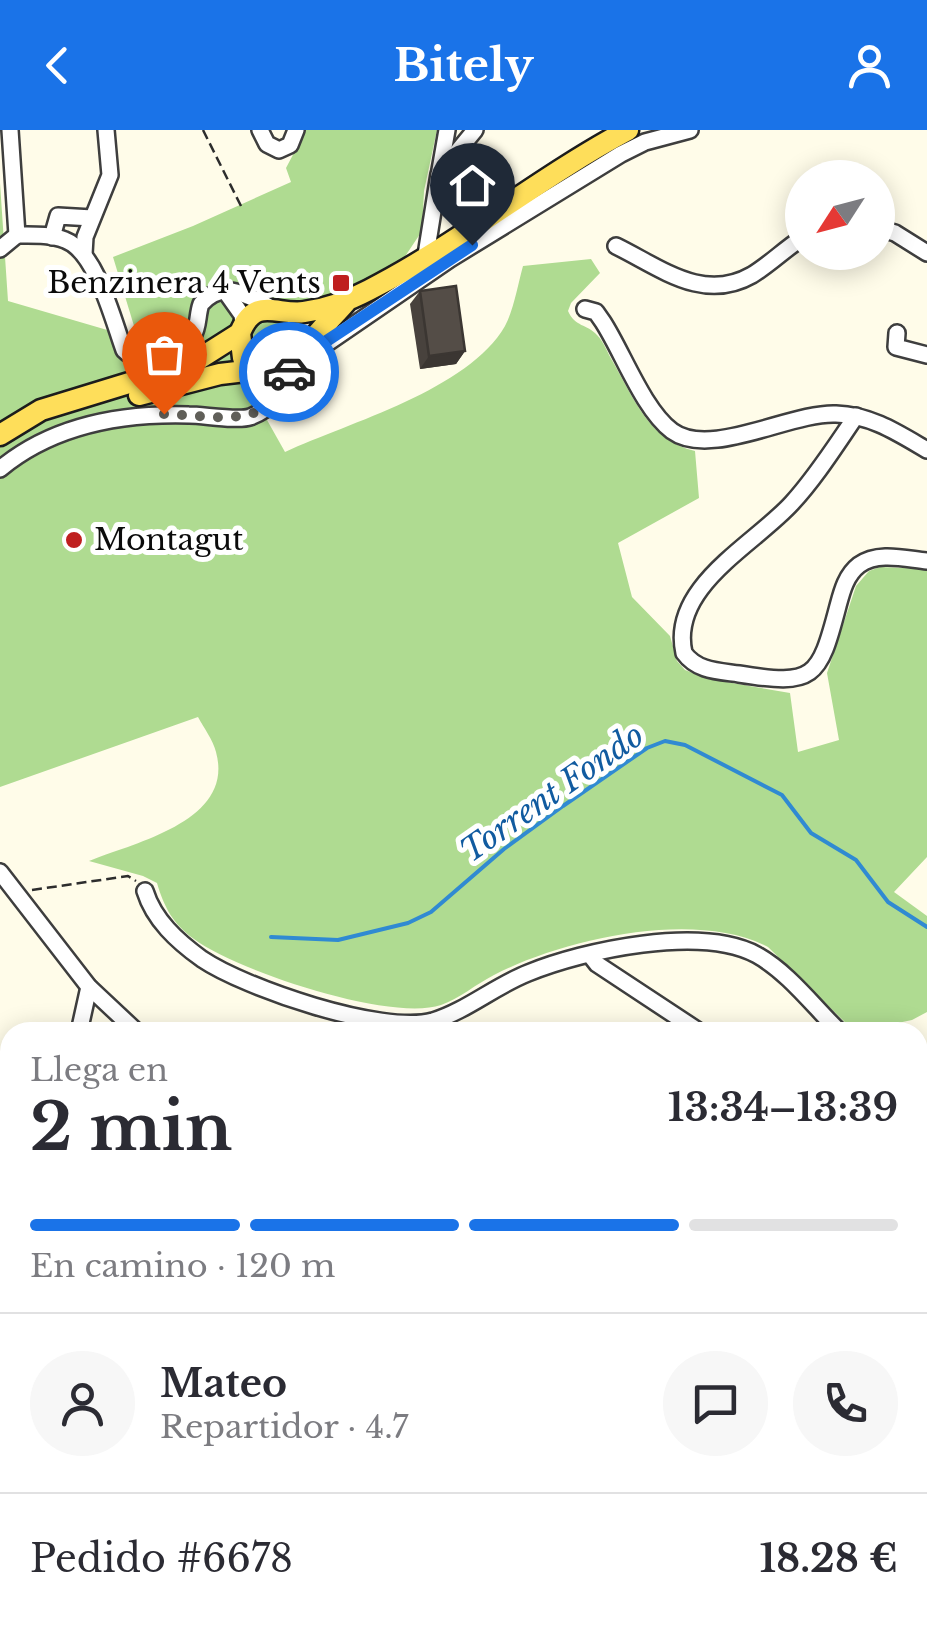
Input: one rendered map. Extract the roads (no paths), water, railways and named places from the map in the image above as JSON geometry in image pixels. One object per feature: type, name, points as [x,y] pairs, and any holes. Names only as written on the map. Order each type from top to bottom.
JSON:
[{"type":"main road","points":[[0,435],[40,410],[191,364],[242,329],[256,312],[346,302],[425,261],[628,130]]},
{"type":"main road","points":[[476,242],[519,198]]},
{"type":"main road","points":[[20,424],[220,374],[258,372],[278,376],[299,361],[346,302]]},
{"type":"main road","points":[[281,310],[305,330],[299,361]]},
{"type":"main road","points":[[242,329],[240,350],[258,372]]},
{"type":"street","points":[[10,130],[18,235]]},
{"type":"street","points":[[84,254],[85,238],[110,174],[106,130]]},
{"type":"street","points":[[260,130],[267,144],[279,150],[290,145],[296,130]]},
{"type":"street","points":[[425,261],[447,130]]},
{"type":"street","points":[[439,174],[475,130]]},
{"type":"street","points":[[0,470],[37,443],[89,424],[164,414],[245,418],[258,412],[281,395],[299,361],[476,242],[621,154],[646,142],[690,130]]},
{"type":"street","points":[[52,237],[58,216],[92,218]]},
{"type":"street","points":[[895,233],[927,253]]},
{"type":"street","points":[[0,249],[18,235],[52,237],[74,244],[94,272],[124,350],[138,361],[146,362],[186,346],[197,327],[201,304],[210,295],[242,292],[281,310]]},
{"type":"street","points":[[616,246],[696,284],[719,288],[753,274],[785,250]]},
{"type":"street","points":[[225,291],[242,315],[242,329]]},
{"type":"street","points":[[585,309],[596,312],[603,322],[658,417],[683,437],[712,439],[818,414],[856,416],[882,424],[927,450]]},
{"type":"street","points":[[897,333],[896,347],[927,355]]},
{"type":"street","points":[[258,372],[264,391],[258,412]]},
{"type":"street","points":[[856,416],[793,502],[697,594],[686,618],[684,653],[702,668],[784,681],[801,678],[819,663],[846,582],[861,564],[878,558],[927,561]]},
{"type":"street","points":[[0,872],[89,988],[126,1022]]},
{"type":"street","points":[[144,890],[150,906],[172,934],[225,972],[336,1012],[395,1022]]},
{"type":"street","points":[[412,1022],[434,1020],[526,974],[662,942],[740,948],[780,973],[830,1022]]},
{"type":"street","points":[[590,956],[685,1022]]},
{"type":"street","points":[[81,1022],[89,988]]},
{"type":"waterway","name":"Torrent Fondo","points":[[271,937],[338,940],[408,923],[431,912],[504,849],[647,748],[665,741],[685,745],[782,795],[811,833],[856,860],[888,902],[927,927]]},
{"type":"place","name":"Benzinera 4 Vents","points":[[341,283]]},
{"type":"place","name":"Montagut","points":[[74,540]]}]
